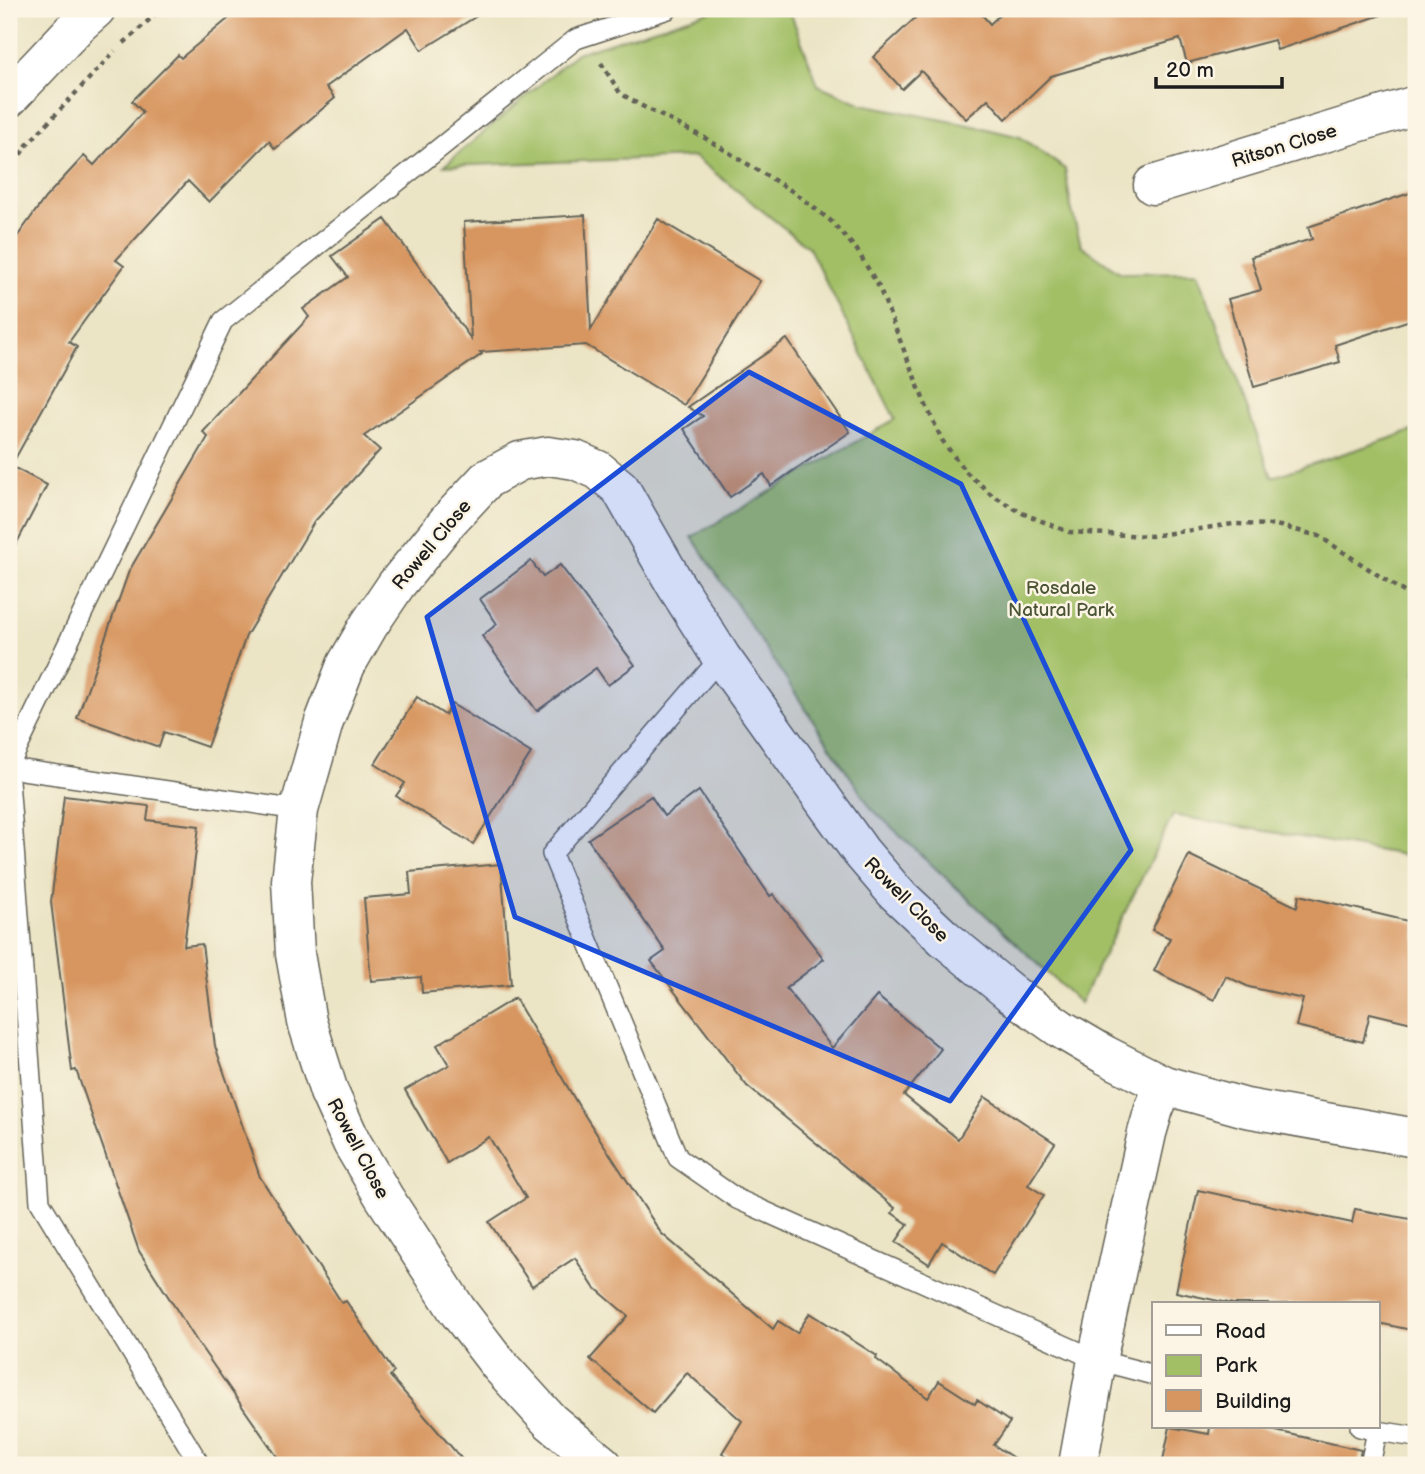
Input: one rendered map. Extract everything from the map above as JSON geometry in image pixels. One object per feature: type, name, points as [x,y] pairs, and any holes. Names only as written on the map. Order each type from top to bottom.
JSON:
[{"type":"street","points":[[9,98],[96,9]]},
{"type":"street","name":"Ritson Close","points":[[1153,185],[1416,105]]},
{"type":"street","name":"Rowell Close","points":[[603,1465],[550,1421],[500,1366],[457,1310],[384,1197],[352,1143],[329,1091],[307,1023],[295,954],[291,881],[299,810],[324,722],[346,665],[396,585],[456,513],[487,479],[520,461],[548,456],[575,460],[598,470],[620,488],[674,584],[721,657],[861,852],[895,892],[944,938],[1013,995],[1094,1049],[1164,1085],[1246,1108],[1416,1138]]},
{"type":"street","points":[[1077,1465],[1147,1133],[1164,1085]]},
{"type":"lane","points":[[299,810],[9,767],[223,321],[576,39],[668,9]]},
{"type":"lane","points":[[721,657],[552,854],[678,1158],[737,1199],[1097,1360],[1152,1374]]},
{"type":"lane","points":[[9,780],[40,1202],[200,1465]]},
{"type":"lane","points":[[1370,1465],[1368,1429],[1416,1437]]},
{"type":"path","points":[[9,171],[27,145],[110,55],[161,9]]},
{"type":"path","points":[[550,9],[561,24],[596,56],[620,93],[705,138],[795,192],[840,230],[857,250],[879,287],[942,440],[964,470],[992,495],[1022,513],[1069,533],[1151,536],[1233,524],[1276,525],[1319,536],[1416,600]]},
{"type":"highlighted area","points":[[749,372],[961,484],[1131,850],[950,1101],[515,917],[427,617]]},
{"type":"green space","name":"Rosdale Natural Park","points":[[717,9],[789,9],[818,85],[862,104],[1020,137],[1065,169],[1081,245],[1121,273],[1198,272],[1272,477],[1416,430],[1416,857],[1173,815],[1080,1003],[871,808],[692,537],[895,419],[809,248],[695,157],[444,166],[577,53]]},
{"type":"building","points":[[240,9],[488,9],[422,50],[408,28],[326,87],[335,98],[275,149],[269,141],[209,202],[188,181],[116,260],[124,266],[69,342],[77,347],[11,466],[47,485],[9,558],[9,248],[45,198],[84,156],[94,165],[143,112],[132,101],[178,55],[181,58]]},
{"type":"building","points":[[925,9],[977,9],[990,24],[1006,9],[1380,9],[1381,15],[1277,50],[1274,40],[1187,63],[1180,39],[1051,76],[1006,119],[988,99],[966,119],[921,71],[902,89],[873,57]]},
{"type":"building","points":[[1416,191],[1416,318],[1335,345],[1340,362],[1254,387],[1228,299],[1261,290],[1251,257],[1312,239],[1308,227]]},
{"type":"building","points":[[585,215],[591,330],[658,219],[760,281],[684,405],[586,345],[480,352],[482,354],[364,436],[380,450],[314,522],[246,636],[207,747],[164,732],[159,747],[77,718],[129,571],[208,437],[203,432],[309,317],[303,309],[348,277],[332,256],[385,219],[471,339],[464,222]]},
{"type":"building","points":[[787,339],[850,432],[771,486],[764,474],[730,497],[684,429],[703,416],[688,407]]},
{"type":"building","points":[[531,561],[543,577],[560,565],[635,665],[608,685],[596,668],[537,711],[482,636],[497,624],[480,599]]},
{"type":"building","points":[[417,697],[445,715],[452,704],[531,753],[473,844],[396,796],[405,783],[375,764]]},
{"type":"building","points":[[699,791],[770,896],[773,894],[824,959],[786,988],[832,1048],[877,996],[941,1049],[904,1095],[958,1139],[985,1097],[1055,1143],[1028,1185],[1044,1195],[993,1275],[942,1242],[929,1264],[896,1242],[908,1224],[892,1213],[895,1208],[747,1086],[651,961],[665,951],[588,839],[651,796],[664,816]]},
{"type":"building","points":[[64,796],[149,806],[147,820],[199,826],[184,946],[202,944],[215,1046],[260,1177],[342,1303],[346,1301],[394,1372],[390,1376],[467,1465],[283,1465],[198,1343],[139,1251],[76,1070],[72,1071],[51,902]]},
{"type":"building","points":[[1189,855],[1297,907],[1299,895],[1416,923],[1416,1024],[1370,1013],[1363,1042],[1296,1026],[1303,999],[1249,987],[1226,976],[1214,1000],[1154,971],[1170,938],[1152,930]]},
{"type":"building","points":[[501,864],[511,985],[422,993],[421,977],[371,981],[364,898],[411,894],[409,872]]},
{"type":"building","points":[[515,998],[580,1108],[661,1233],[773,1329],[778,1321],[797,1333],[810,1313],[877,1356],[876,1359],[928,1398],[939,1381],[975,1404],[977,1400],[1010,1422],[994,1445],[1024,1465],[742,1465],[722,1453],[742,1421],[687,1373],[653,1413],[590,1359],[628,1316],[593,1286],[575,1258],[532,1286],[489,1222],[526,1198],[489,1137],[447,1163],[405,1090],[449,1065],[437,1045]]},
{"type":"building","points":[[1198,1190],[1352,1223],[1355,1209],[1416,1220],[1416,1331],[1380,1323],[1380,1302],[1224,1302],[1176,1292]]},
{"type":"building","points":[[1170,1428],[1209,1434],[1210,1428],[1262,1428],[1361,1450],[1358,1465],[1162,1465]]}]
